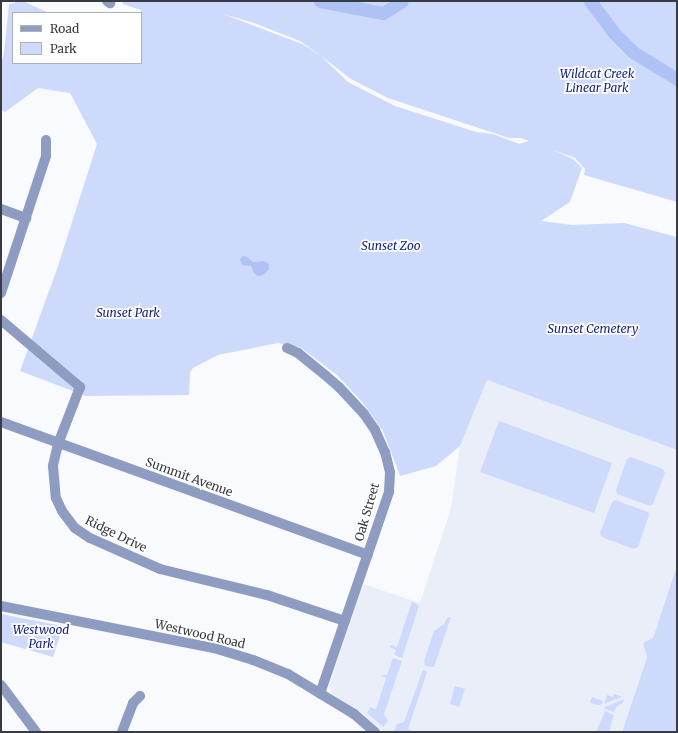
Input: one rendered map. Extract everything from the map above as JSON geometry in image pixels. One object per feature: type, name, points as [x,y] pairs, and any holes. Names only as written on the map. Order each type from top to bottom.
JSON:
[{"type":"street","points":[[1,293],[46,156],[46,140]]},
{"type":"street","points":[[1,209],[26,218]]},
{"type":"street","name":"Ridge Drive","points":[[1,320],[80,387],[58,444],[54,466],[56,498],[62,511],[75,528],[90,538],[160,569],[266,595],[345,621]]},
{"type":"street","name":"Oak Street","points":[[287,348],[309,361],[348,396],[375,430],[387,456],[390,472],[389,492],[320,693]]},
{"type":"street","name":"Summit Avenue","points":[[1,422],[58,444],[368,555]]},
{"type":"street","name":"Westwood Road","points":[[1,606],[214,648],[253,660],[288,674],[354,714],[375,732]]},
{"type":"street","points":[[1,685],[36,732]]},
{"type":"street","points":[[122,732],[133,702],[140,696]]},
{"type":"shaded area","points":[[243,256],[247,257],[253,262],[264,261],[269,264],[269,269],[263,275],[258,276],[254,273],[251,266],[242,265],[240,259]]},
{"type":"shaded area","points":[[487,380],[677,450],[677,564],[622,732],[384,732],[331,692],[329,686],[363,584],[420,603],[451,508],[460,446]]},
{"type":"green space","points":[[23,1],[47,12],[12,12],[12,64],[142,64],[142,12],[141,10],[123,4],[123,1],[677,1],[677,202],[584,175],[585,169],[575,158],[553,150],[573,159],[582,168],[570,202],[541,221],[572,225],[624,223],[677,237],[677,450],[487,380],[460,446],[436,466],[400,476],[383,431],[363,403],[337,375],[300,347],[278,343],[218,355],[193,368],[190,372],[189,395],[86,396],[20,371],[57,269],[97,144],[70,93],[38,88],[5,112],[1,110],[1,64],[4,53],[9,4]],"holes":[[[220,13],[254,23],[300,41],[321,56],[302,44]],[[321,56],[351,79],[388,98],[509,138],[521,138],[529,141],[519,144],[493,134],[476,132],[395,106],[348,82]]]},
{"type":"green space","points":[[499,421],[612,463],[594,513],[480,472]]},
{"type":"green space","points":[[631,457],[663,469],[665,473],[653,504],[650,506],[617,494],[616,490],[627,459]]},
{"type":"green space","points":[[615,500],[648,512],[649,515],[638,547],[634,549],[602,537],[600,533],[612,502]]},
{"type":"green space","points":[[677,565],[677,732],[622,732],[647,657],[643,643],[653,638]]},
{"type":"green space","points":[[412,601],[419,606],[402,658],[394,655],[396,650],[390,647],[391,645],[397,647]]},
{"type":"green space","name":"Westwood Park","points":[[1,614],[63,626],[53,657],[1,642]]},
{"type":"green space","points":[[451,617],[434,667],[425,666],[424,661],[434,631],[444,624],[447,618]]},
{"type":"green space","points":[[393,658],[402,661],[384,714],[388,721],[383,727],[367,713],[370,707],[376,709],[386,678],[381,675],[387,675]]},
{"type":"green space","points":[[424,670],[427,672],[408,729],[415,732],[394,732],[397,724],[404,722]]},
{"type":"green space","points":[[455,686],[465,689],[459,707],[450,704]]},
{"type":"green space","points":[[614,694],[622,697],[604,704],[607,695],[613,697]]},
{"type":"green space","points":[[592,697],[603,701],[602,704],[598,705],[590,703]]},
{"type":"green space","points":[[624,699],[623,703],[617,706],[614,712],[603,708]]},
{"type":"green space","points":[[605,711],[614,715],[609,732],[596,732]]},
{"type":"waterway","points":[[320,1],[383,13],[402,1]]},
{"type":"waterway","points":[[590,1],[614,33],[633,52],[677,79]]},
{"type":"park label","name":"Wildcat Creek Linear Park","points":[[597,81]]},
{"type":"park label","name":"Sunset Zoo","points":[[391,246]]},
{"type":"park label","name":"Sunset Park","points":[[128,313]]},
{"type":"park label","name":"Sunset Cemetery","points":[[593,329]]}]
